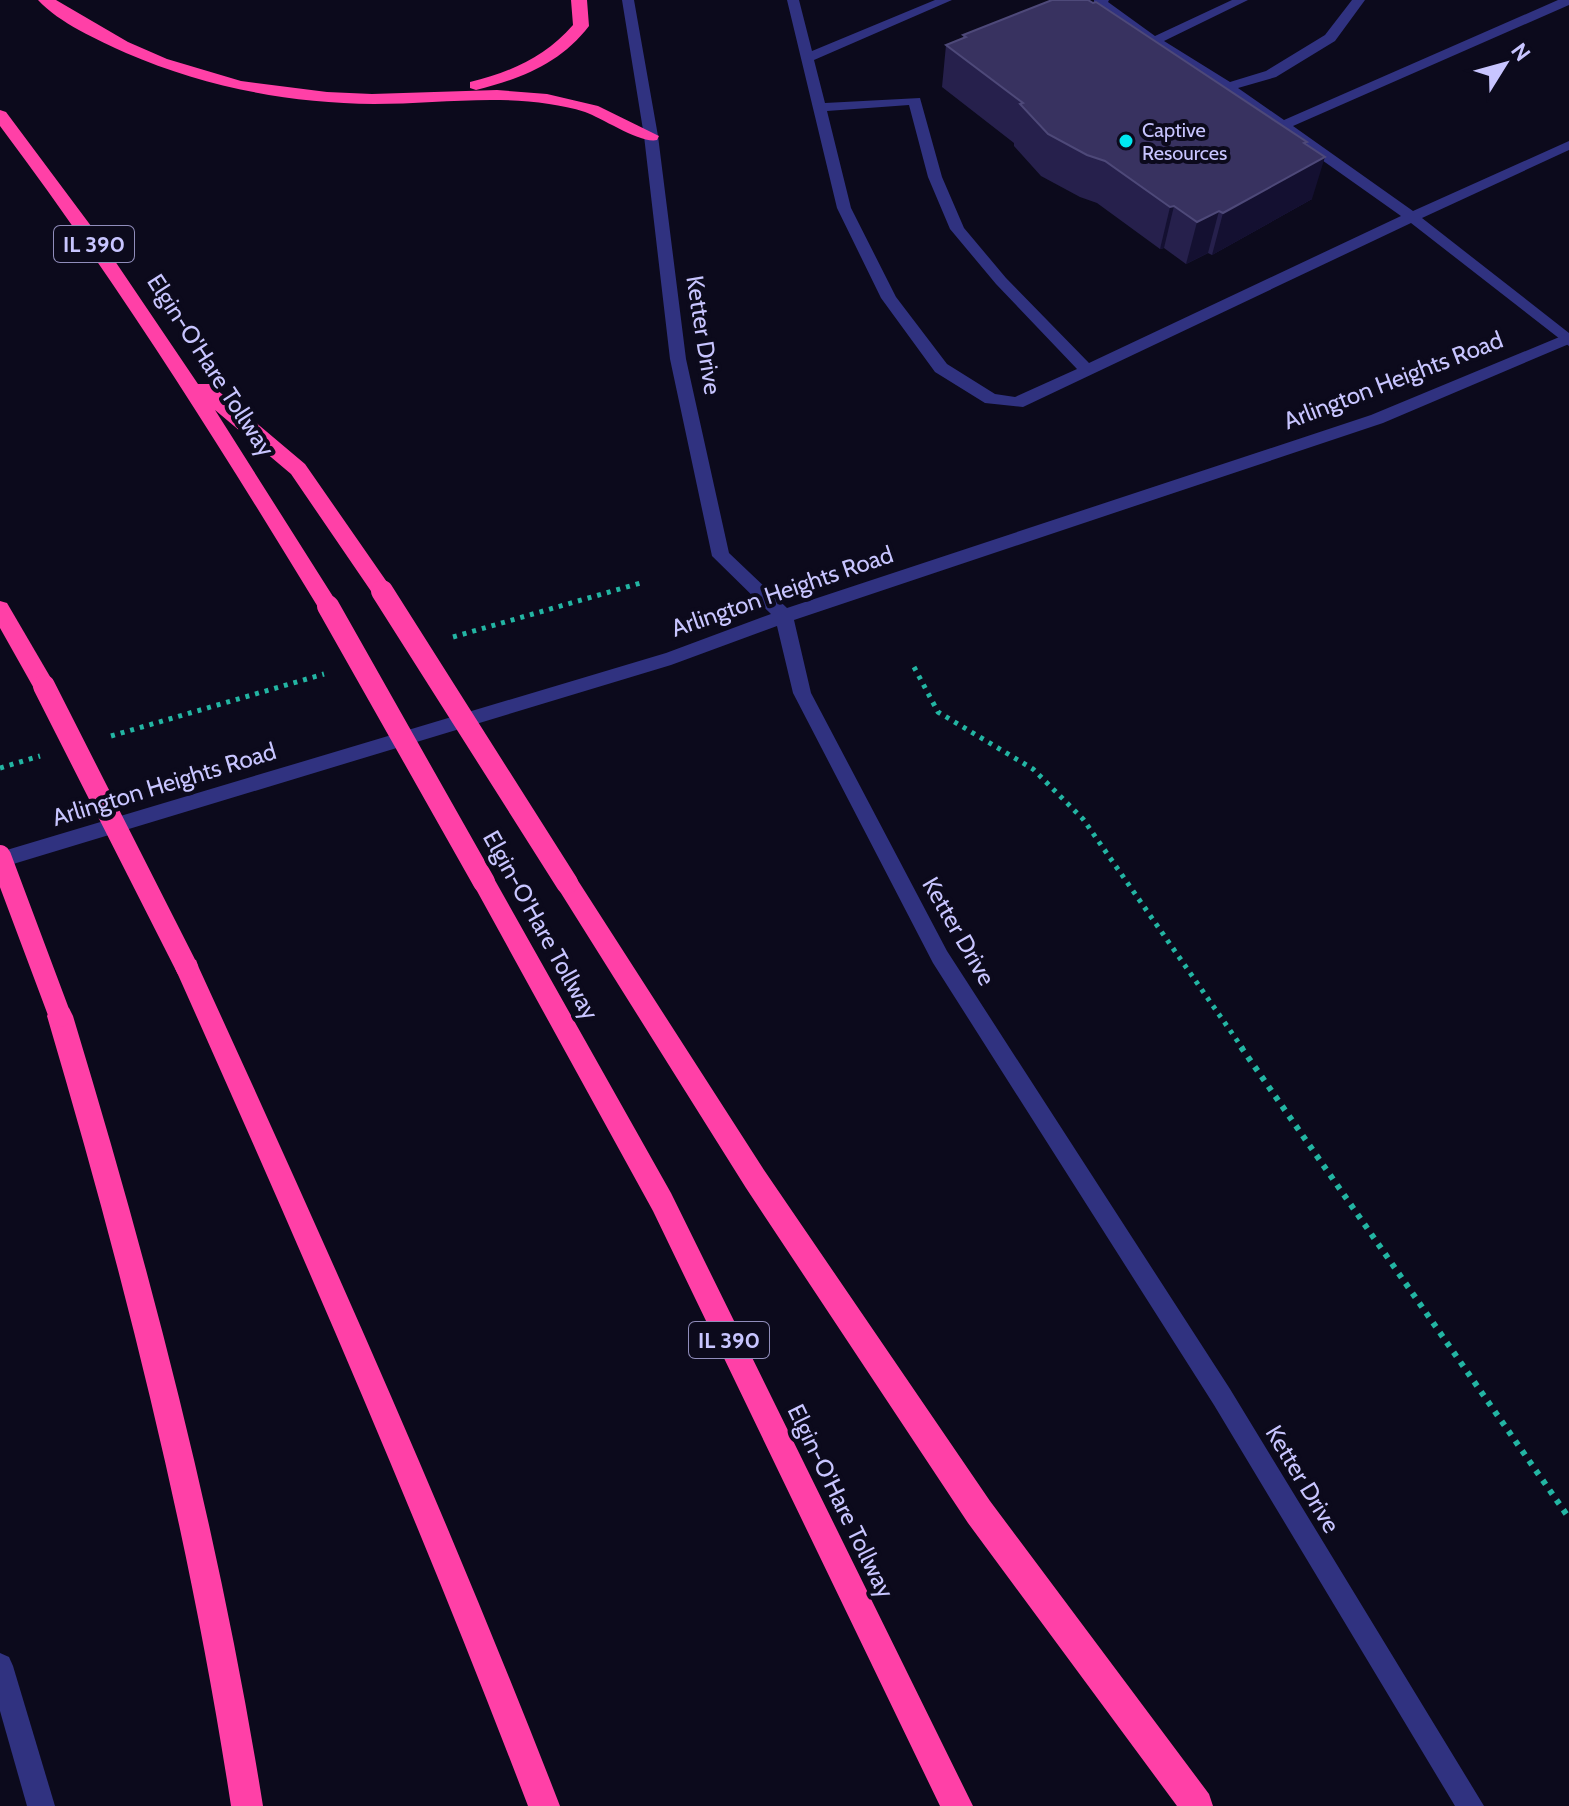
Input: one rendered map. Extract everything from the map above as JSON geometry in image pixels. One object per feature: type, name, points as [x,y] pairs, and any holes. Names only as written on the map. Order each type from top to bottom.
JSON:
[{"type":"highway","points":[[46,0],[115,43],[171,68],[224,83],[268,91],[372,99],[521,95],[575,104],[651,136]]},
{"type":"highway","points":[[372,99],[471,87],[508,78],[541,63],[565,45],[581,26],[579,0]]},
{"type":"highway","name":"Elgin-O'Hare Tollway","points":[[0,115],[69,204],[107,264],[186,375],[328,606],[662,1202],[957,1806]]},
{"type":"highway","points":[[186,375],[298,469],[382,591],[755,1179],[979,1512],[1197,1806]]},
{"type":"highway","points":[[0,609],[44,686],[187,968],[269,1146],[487,1655],[544,1806]]},
{"type":"highway","points":[[0,858],[60,1016],[132,1258],[181,1453],[232,1699],[247,1806]]},
{"type":"street","name":"Ketter Drive","points":[[628,0],[651,136],[678,359],[721,556],[784,616],[802,693],[940,957],[1222,1397],[1470,1806]]},
{"type":"street","points":[[793,0],[844,208],[889,298],[941,368],[991,399],[1017,403],[1569,145]]},
{"type":"street","points":[[808,58],[946,0]]},
{"type":"street","points":[[1154,41],[1242,0]]},
{"type":"street","points":[[1228,87],[1271,74],[1330,38],[1359,0]]},
{"type":"street","points":[[1282,126],[1569,0]]},
{"type":"street","points":[[1099,1],[1154,41],[1228,87],[1412,217],[1568,342]]},
{"type":"street","points":[[821,107],[915,101],[935,177],[957,229],[1001,281],[1087,370]]},
{"type":"street","name":"Arlington Heights Road","points":[[0,858],[542,699],[671,658],[784,616],[1377,419],[1568,342]]},
{"type":"street","points":[[0,1666],[41,1806]]},
{"type":"path","points":[[914,667],[938,712],[1033,769],[1083,819],[1569,1518]]},
{"type":"building","points":[[1052,0],[1096,2],[1325,157],[1223,213],[1219,211],[1197,222],[1174,206],[1170,207],[1105,161],[1048,134],[1020,104],[1023,103],[946,45],[966,37],[963,35]]},
{"type":"place","name":"Captive Resources","points":[[1126,141]]}]
